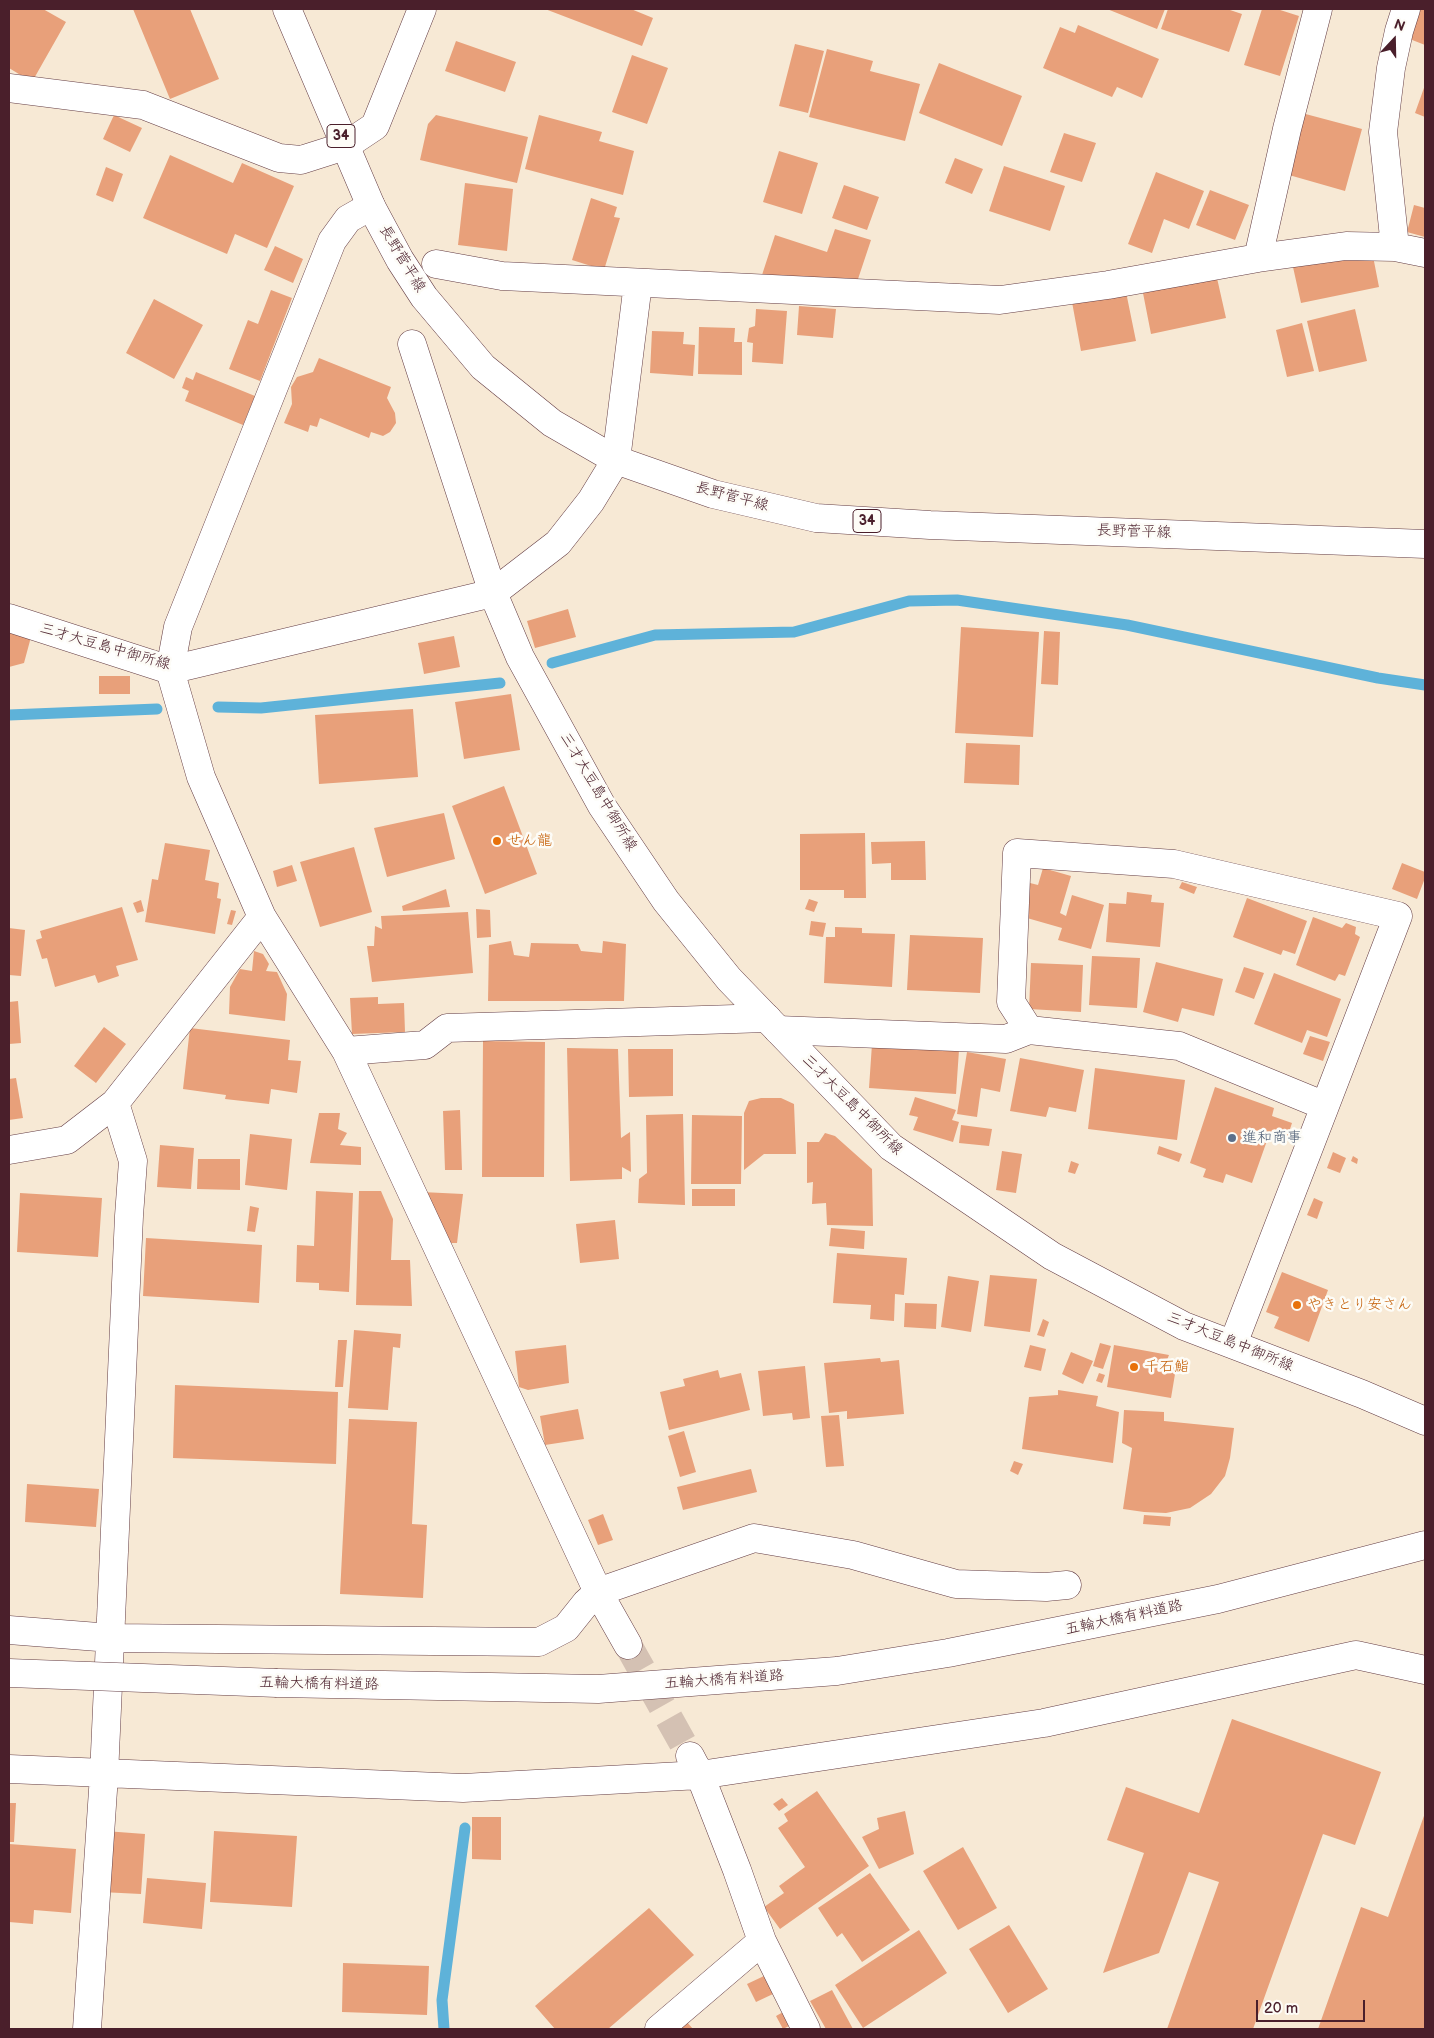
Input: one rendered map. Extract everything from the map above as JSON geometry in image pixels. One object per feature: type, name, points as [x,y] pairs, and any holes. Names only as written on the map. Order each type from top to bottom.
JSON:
[{"type":"street","name":"長野菅平線","points":[[287,9],[371,206],[400,260],[424,297],[483,367],[552,423],[616,460],[713,494],[816,518],[930,526],[1425,544]]},
{"type":"street","points":[[9,88],[143,104],[279,158],[301,160],[345,146],[375,126],[422,9]]},
{"type":"street","points":[[1258,258],[1287,129],[1318,9]]},
{"type":"street","points":[[1395,247],[1383,132],[1391,68],[1398,31],[1406,9]]},
{"type":"street","points":[[371,206],[348,219],[332,241],[178,627],[170,670],[201,777],[262,917],[346,1051],[598,1592],[628,1645]]},
{"type":"street","points":[[436,264],[502,276],[1000,300],[1108,285],[1258,258],[1346,246],[1395,247],[1425,253]]},
{"type":"street","points":[[616,460],[638,283]]},
{"type":"street","points":[[412,344],[493,593]]},
{"type":"street","name":"三才大豆島中御所線","points":[[9,618],[170,670],[493,593],[558,543],[591,501],[616,460]]},
{"type":"street","name":"三才大豆島中御所線","points":[[493,593],[520,657],[602,806],[666,901],[729,979],[891,1147],[1052,1256],[1184,1326],[1362,1394],[1425,1421]]},
{"type":"street","points":[[1029,1030],[1011,1002],[1017,853],[1174,864],[1398,916],[1233,1344]]},
{"type":"street","points":[[9,1150],[67,1140],[115,1103],[262,917]]},
{"type":"street","points":[[346,1051],[425,1045],[447,1028],[772,1024],[1006,1039],[1029,1030],[1179,1046],[1325,1106]]},
{"type":"street","points":[[87,2029],[104,1775],[119,1416],[133,1161],[115,1103]]},
{"type":"street","points":[[9,1630],[111,1638],[539,1642],[566,1628],[598,1592],[754,1538],[853,1555],[956,1584],[1046,1587],[1067,1585]]},
{"type":"street","name":"五輪大橋有料道路","points":[[9,1673],[277,1683],[598,1689],[837,1670],[957,1652],[1218,1599],[1425,1545]]},
{"type":"street","points":[[9,1769],[104,1775],[463,1788],[695,1766],[1044,1723],[1356,1655],[1425,1670]]},
{"type":"street","points":[[695,1766],[737,1870],[762,1941],[806,2029]]},
{"type":"street","points":[[659,2029],[762,1941]]},
{"type":"building","points":[[9,9],[43,9],[66,22],[32,82],[9,68]]},
{"type":"building","points":[[133,9],[190,9],[219,79],[170,99]]},
{"type":"building","points":[[545,9],[631,9],[653,18],[642,46]]},
{"type":"building","points":[[1107,9],[1165,9],[1157,29]]},
{"type":"building","points":[[1168,9],[1227,9],[1242,14],[1229,52],[1161,29]]},
{"type":"building","points":[[1262,9],[1277,9],[1299,16],[1280,76],[1244,65]]},
{"type":"building","points":[[1413,9],[1425,9],[1425,45],[1402,36]]},
{"type":"building","points":[[1078,25],[1159,59],[1142,98],[1117,87],[1112,97],[1043,68],[1060,27],[1075,33]]},
{"type":"building","points":[[456,41],[516,62],[505,92],[445,71]]},
{"type":"building","points":[[795,44],[824,51],[808,113],[779,106]]},
{"type":"building","points":[[827,49],[873,61],[870,71],[920,84],[905,141],[809,117]]},
{"type":"building","points":[[632,55],[668,68],[647,124],[612,112]]},
{"type":"building","points":[[939,63],[1022,96],[1002,146],[919,113]]},
{"type":"building","points":[[1425,85],[1425,117],[1415,113]]},
{"type":"building","points":[[1298,112],[1362,129],[1345,191],[1282,173]]},
{"type":"building","points":[[114,115],[142,128],[130,152],[103,139]]},
{"type":"building","points":[[436,115],[528,137],[517,183],[420,160],[428,124]]},
{"type":"building","points":[[539,115],[602,132],[599,141],[634,151],[623,195],[525,169]]},
{"type":"building","points":[[1064,133],[1096,143],[1082,182],[1050,172]]},
{"type":"building","points":[[779,151],[818,163],[802,214],[763,202]]},
{"type":"building","points":[[170,155],[233,183],[242,163],[294,186],[267,248],[235,234],[227,254],[143,218]]},
{"type":"building","points":[[955,158],[983,169],[972,194],[945,183]]},
{"type":"building","points":[[1004,166],[1065,186],[1050,231],[989,211]]},
{"type":"building","points":[[106,167],[123,174],[113,202],[96,195]]},
{"type":"building","points":[[1156,172],[1204,191],[1189,229],[1164,219],[1152,253],[1128,244]]},
{"type":"building","points":[[465,183],[513,189],[507,251],[458,245]]},
{"type":"building","points":[[844,185],[879,197],[867,230],[832,218]]},
{"type":"building","points":[[1210,190],[1249,205],[1235,240],[1196,225]]},
{"type":"building","points":[[591,198],[617,207],[614,217],[620,218],[604,270],[572,260]]},
{"type":"building","points":[[1414,205],[1425,208],[1425,237],[1407,232]]},
{"type":"building","points":[[835,229],[871,240],[858,279],[762,275],[775,235],[827,252]]},
{"type":"building","points":[[275,246],[303,259],[293,283],[264,270]]},
{"type":"building","points":[[1372,251],[1379,287],[1301,303],[1293,267]]},
{"type":"building","points":[[1217,278],[1226,318],[1151,334],[1143,293]]},
{"type":"building","points":[[271,290],[292,298],[260,381],[229,369],[248,320],[258,324]]},
{"type":"building","points":[[1126,292],[1136,341],[1081,351],[1072,302]]},
{"type":"building","points":[[154,299],[203,325],[174,379],[126,353]]},
{"type":"building","points":[[799,306],[836,309],[833,338],[797,335]]},
{"type":"building","points":[[756,309],[787,311],[783,364],[752,362],[753,343],[747,342],[749,328],[755,326]]},
{"type":"building","points":[[1355,309],[1367,361],[1319,372],[1307,321]]},
{"type":"building","points":[[1302,323],[1314,371],[1287,377],[1276,330]]},
{"type":"building","points":[[699,327],[735,328],[734,342],[742,342],[742,375],[698,374]]},
{"type":"building","points":[[652,331],[684,332],[683,344],[695,345],[693,376],[650,373]]},
{"type":"building","points":[[319,358],[391,387],[387,398],[395,413],[396,423],[390,432],[383,436],[371,432],[369,438],[320,418],[317,427],[310,425],[308,432],[284,423],[292,404],[291,387],[297,377],[313,372]]},
{"type":"building","points":[[196,372],[255,396],[243,425],[185,401],[189,391],[182,388],[186,377],[193,380]]},
{"type":"building","points":[[568,609],[576,637],[535,648],[527,621]]},
{"type":"building","points":[[961,627],[1039,632],[1033,737],[955,733]]},
{"type":"building","points":[[9,631],[31,637],[24,663],[9,667]]},
{"type":"building","points":[[1044,631],[1060,632],[1058,685],[1041,684]]},
{"type":"building","points":[[454,636],[460,667],[424,674],[418,643]]},
{"type":"building","points":[[99,676],[130,676],[130,694],[99,694]]},
{"type":"building","points":[[511,694],[520,750],[464,759],[455,702]]},
{"type":"building","points":[[413,709],[418,777],[319,784],[315,715]]},
{"type":"building","points":[[966,743],[1020,745],[1019,785],[964,783]]},
{"type":"building","points":[[504,786],[537,874],[485,894],[452,806]]},
{"type":"building","points":[[444,813],[455,859],[387,877],[374,828]]},
{"type":"building","points":[[865,833],[866,898],[844,898],[844,890],[800,890],[800,834]]},
{"type":"building","points":[[925,841],[926,880],[891,880],[891,863],[872,864],[871,842]]},
{"type":"building","points":[[165,843],[210,850],[205,880],[219,883],[217,898],[221,899],[215,934],[145,922],[152,879],[158,880]]},
{"type":"building","points":[[354,847],[372,912],[320,927],[300,862]]},
{"type":"building","points":[[1402,863],[1425,872],[1425,878],[1417,899],[1392,889]]},
{"type":"building","points":[[292,865],[297,881],[277,887],[273,871]]},
{"type":"building","points":[[1043,868],[1071,876],[1060,913],[1066,916],[1072,895],[1104,905],[1091,949],[1058,940],[1062,928],[1020,916],[1030,883],[1038,885]]},
{"type":"building","points":[[1182,882],[1197,887],[1194,894],[1179,888]]},
{"type":"building","points":[[446,889],[450,907],[403,911],[402,906]]},
{"type":"building","points":[[1127,892],[1152,895],[1151,902],[1164,903],[1160,947],[1106,942],[1109,903],[1126,904]]},
{"type":"building","points":[[1247,898],[1307,921],[1295,954],[1283,950],[1281,955],[1233,937]]},
{"type":"building","points":[[809,899],[818,902],[814,912],[805,909]]},
{"type":"building","points":[[141,900],[144,911],[137,913],[133,903]]},
{"type":"building","points":[[122,907],[138,960],[116,966],[119,976],[98,983],[95,975],[55,987],[47,958],[42,959],[36,940],[42,938],[40,931]]},
{"type":"building","points":[[476,909],[490,910],[491,937],[477,938]]},
{"type":"building","points":[[231,910],[236,911],[232,925],[227,924]]},
{"type":"building","points":[[468,912],[473,973],[372,982],[367,946],[374,946],[375,926],[382,929],[381,916]]},
{"type":"building","points":[[1313,917],[1342,928],[1346,923],[1356,927],[1355,934],[1360,937],[1345,976],[1339,974],[1335,981],[1296,965]]},
{"type":"building","points":[[811,921],[826,923],[823,937],[809,935]]},
{"type":"building","points":[[835,927],[862,928],[862,933],[895,934],[892,987],[824,983],[826,937],[835,937]]},
{"type":"building","points":[[9,928],[25,930],[21,976],[9,975]]},
{"type":"building","points":[[910,935],[983,938],[980,993],[907,990]]},
{"type":"building","points":[[511,941],[514,955],[529,957],[531,943],[578,944],[581,951],[602,953],[603,941],[626,944],[624,1001],[488,1001],[489,945]]},
{"type":"building","points":[[254,951],[263,954],[269,964],[266,971],[277,972],[287,994],[285,1021],[229,1014],[230,987],[240,969],[252,971]]},
{"type":"building","points":[[1092,956],[1140,958],[1137,1008],[1089,1005]]},
{"type":"building","points":[[1156,962],[1223,979],[1214,1016],[1182,1008],[1178,1022],[1143,1012]]},
{"type":"building","points":[[1031,963],[1083,965],[1081,1012],[1029,1009]]},
{"type":"building","points":[[1244,967],[1264,973],[1254,999],[1235,992]]},
{"type":"building","points":[[1274,973],[1341,999],[1327,1037],[1307,1030],[1302,1043],[1254,1024]]},
{"type":"building","points":[[378,997],[378,1004],[404,1003],[405,1032],[352,1034],[350,998]]},
{"type":"building","points":[[18,1001],[21,1043],[9,1044],[9,1002]]},
{"type":"building","points":[[104,1027],[126,1044],[96,1083],[74,1066]]},
{"type":"building","points":[[190,1028],[290,1040],[288,1060],[301,1061],[297,1093],[271,1089],[269,1104],[225,1099],[226,1095],[183,1089]]},
{"type":"building","points":[[1310,1036],[1330,1042],[1323,1061],[1303,1054]]},
{"type":"building","points":[[483,1041],[545,1042],[544,1177],[482,1177]]},
{"type":"building","points":[[872,1044],[959,1050],[956,1094],[869,1088]]},
{"type":"building","points":[[567,1048],[618,1049],[621,1138],[630,1132],[631,1172],[622,1167],[622,1179],[570,1181]]},
{"type":"building","points":[[628,1049],[673,1049],[673,1096],[629,1097]]},
{"type":"building","points":[[967,1052],[1006,1059],[1000,1092],[981,1088],[977,1117],[957,1114]]},
{"type":"building","points":[[1020,1058],[1084,1070],[1076,1112],[1049,1107],[1046,1117],[1010,1111]]},
{"type":"building","points":[[1095,1068],[1185,1080],[1177,1140],[1088,1129]]},
{"type":"building","points":[[16,1078],[23,1118],[9,1120],[9,1079]]},
{"type":"building","points":[[1215,1087],[1274,1108],[1272,1116],[1292,1123],[1286,1141],[1269,1135],[1252,1183],[1226,1174],[1223,1183],[1203,1177],[1206,1169],[1190,1163]]},
{"type":"building","points":[[915,1097],[956,1110],[952,1120],[959,1122],[953,1142],[913,1130],[918,1117],[909,1115]]},
{"type":"building","points":[[761,1098],[781,1098],[794,1104],[796,1154],[764,1154],[744,1170],[744,1113],[749,1101]]},
{"type":"building","points":[[460,1110],[462,1170],[445,1170],[443,1111]]},
{"type":"building","points":[[319,1113],[340,1113],[338,1129],[347,1133],[340,1145],[361,1147],[361,1165],[310,1163]]},
{"type":"building","points":[[683,1114],[685,1205],[638,1203],[639,1179],[647,1173],[646,1115]]},
{"type":"building","points":[[692,1115],[742,1116],[741,1184],[691,1184]]},
{"type":"building","points":[[961,1125],[992,1129],[989,1146],[959,1143]]},
{"type":"building","points":[[825,1133],[835,1136],[872,1169],[873,1226],[827,1225],[826,1203],[812,1204],[813,1182],[807,1183],[807,1142],[819,1142]]},
{"type":"building","points":[[250,1134],[292,1139],[287,1190],[245,1185]]},
{"type":"building","points":[[160,1145],[194,1148],[191,1189],[157,1187]]},
{"type":"building","points":[[1159,1146],[1182,1154],[1179,1162],[1157,1154]]},
{"type":"building","points":[[1002,1151],[1022,1154],[1016,1193],[996,1190]]},
{"type":"building","points":[[1333,1152],[1346,1158],[1340,1173],[1327,1168]]},
{"type":"building","points":[[1353,1156],[1358,1159],[1357,1164],[1351,1161]]},
{"type":"building","points":[[198,1159],[240,1159],[240,1190],[197,1189]]},
{"type":"building","points":[[1071,1161],[1079,1164],[1075,1174],[1068,1172]]},
{"type":"building","points":[[692,1189],[735,1189],[735,1206],[692,1206]]},
{"type":"building","points":[[316,1191],[353,1193],[349,1292],[319,1290],[319,1283],[296,1282],[297,1245],[314,1246]]},
{"type":"building","points":[[359,1191],[381,1191],[393,1219],[391,1260],[410,1260],[412,1306],[356,1305]]},
{"type":"building","points":[[422,1192],[463,1194],[457,1243],[448,1243]]},
{"type":"building","points":[[20,1193],[102,1198],[98,1257],[17,1252]]},
{"type":"building","points":[[1314,1198],[1323,1202],[1317,1219],[1307,1215]]},
{"type":"building","points":[[250,1206],[259,1208],[255,1232],[247,1231]]},
{"type":"building","points":[[615,1220],[619,1259],[580,1263],[576,1224]]},
{"type":"building","points":[[831,1228],[865,1231],[864,1249],[829,1246]]},
{"type":"building","points":[[146,1238],[262,1245],[259,1303],[143,1296]]},
{"type":"building","points":[[837,1253],[907,1258],[904,1295],[895,1294],[894,1321],[870,1319],[871,1305],[833,1303]]},
{"type":"building","points":[[1282,1272],[1328,1290],[1309,1342],[1274,1328],[1279,1317],[1266,1312]]},
{"type":"building","points":[[990,1275],[1037,1279],[1030,1332],[984,1326]]},
{"type":"building","points":[[948,1276],[979,1281],[971,1332],[941,1327]]},
{"type":"building","points":[[905,1303],[937,1304],[936,1329],[904,1327]]},
{"type":"building","points":[[1043,1319],[1049,1322],[1044,1337],[1037,1335]]},
{"type":"building","points":[[354,1330],[401,1334],[400,1348],[393,1347],[388,1410],[348,1408]]},
{"type":"building","points":[[338,1340],[347,1340],[343,1387],[335,1387]]},
{"type":"building","points":[[1100,1343],[1111,1346],[1103,1369],[1093,1366]]},
{"type":"building","points":[[566,1345],[569,1383],[528,1390],[519,1387],[515,1351]]},
{"type":"building","points":[[1030,1345],[1046,1349],[1041,1371],[1024,1367]]},
{"type":"building","points":[[1114,1345],[1169,1355],[1167,1360],[1177,1362],[1171,1398],[1107,1387]]},
{"type":"building","points":[[1071,1352],[1093,1361],[1083,1384],[1062,1374]]},
{"type":"building","points":[[880,1358],[881,1362],[899,1360],[904,1414],[847,1419],[847,1411],[829,1413],[824,1363]]},
{"type":"building","points":[[805,1366],[810,1418],[793,1420],[792,1413],[763,1416],[758,1371]]},
{"type":"building","points":[[718,1370],[720,1378],[741,1373],[750,1410],[669,1430],[660,1392],[685,1386],[683,1379]]},
{"type":"building","points":[[1099,1373],[1105,1375],[1102,1383],[1096,1381]]},
{"type":"building","points":[[175,1385],[338,1392],[336,1464],[173,1458]]},
{"type":"building","points":[[1058,1390],[1098,1396],[1096,1406],[1119,1412],[1113,1463],[1022,1449],[1029,1397],[1058,1395]]},
{"type":"building","points":[[578,1409],[584,1439],[545,1445],[540,1416]]},
{"type":"building","points":[[1124,1410],[1164,1412],[1164,1421],[1234,1428],[1230,1458],[1225,1476],[1211,1494],[1190,1508],[1166,1513],[1123,1509],[1132,1448],[1122,1443]]},
{"type":"building","points":[[839,1415],[844,1466],[826,1467],[821,1416]]},
{"type":"building","points":[[349,1419],[417,1422],[412,1524],[427,1525],[423,1598],[340,1594]]},
{"type":"building","points":[[684,1431],[696,1472],[680,1477],[668,1436]]},
{"type":"building","points":[[1014,1461],[1023,1464],[1018,1475],[1010,1471]]},
{"type":"building","points":[[751,1469],[757,1492],[683,1510],[677,1487]]},
{"type":"building","points":[[27,1484],[99,1489],[96,1527],[25,1522]]},
{"type":"building","points":[[603,1514],[613,1540],[598,1545],[588,1520]]},
{"type":"building","points":[[1144,1515],[1171,1517],[1170,1526],[1143,1524]]},
{"type":"building","points":[[1232,1719],[1381,1772],[1355,1845],[1323,1834],[1253,2029],[1167,2029],[1219,1882],[1189,1872],[1159,1953],[1103,1973],[1144,1853],[1107,1840],[1126,1787],[1199,1813]]},
{"type":"building","points":[[817,1791],[869,1866],[780,1929],[764,1907],[784,1893],[779,1886],[805,1867],[778,1828],[788,1821],[784,1814]]},
{"type":"building","points":[[782,1798],[788,1805],[779,1811],[773,1804]]},
{"type":"building","points":[[9,1803],[16,1803],[14,1842],[9,1842]]},
{"type":"building","points":[[905,1811],[914,1854],[879,1869],[862,1837],[879,1829],[877,1818]]},
{"type":"building","points":[[1425,1813],[1425,2029],[1318,2029],[1361,1907],[1388,1917]]},
{"type":"building","points":[[472,1817],[501,1817],[501,1860],[472,1859]]},
{"type":"building","points":[[105,1831],[145,1834],[141,1894],[101,1892]]},
{"type":"building","points":[[214,1831],[297,1836],[292,1907],[210,1902]]},
{"type":"building","points":[[9,1844],[76,1849],[71,1913],[34,1910],[33,1924],[9,1922]]},
{"type":"building","points":[[963,1847],[997,1908],[958,1930],[923,1871]]},
{"type":"building","points":[[870,1873],[910,1930],[862,1962],[842,1933],[837,1937],[818,1908]]},
{"type":"building","points":[[147,1878],[206,1883],[202,1929],[143,1923]]},
{"type":"building","points":[[649,1908],[694,1955],[608,2029],[555,2029],[535,2006]]},
{"type":"building","points":[[1009,1925],[1048,1989],[1008,2013],[969,1949]]},
{"type":"building","points":[[919,1930],[947,1973],[863,2028],[835,1985]]},
{"type":"building","points":[[343,1963],[429,1966],[427,2015],[342,2012]]},
{"type":"building","points":[[764,1976],[773,1994],[756,2002],[747,1984]]},
{"type":"building","points":[[832,1990],[853,2029],[826,2029],[810,2001]]},
{"type":"building","points":[[785,2011],[791,2025],[783,2029],[776,2016]]},
{"type":"building","points":[[686,2021],[693,2029],[676,2029]]},
{"type":"waterway","points":[[552,663],[655,635],[794,632],[909,601],[957,600],[1127,625],[1378,678],[1425,685]]},
{"type":"waterway","points":[[218,707],[261,708],[500,683]]},
{"type":"waterway","points":[[9,715],[157,709]]},
{"type":"waterway","points":[[444,2029],[442,2000],[465,1828]]},
{"type":"tunnel","points":[[628,1645],[690,1756]]},
{"type":"place","name":"せん龍","points":[[497,841]]},
{"type":"place","name":"進和商事","points":[[1232,1138]]},
{"type":"place","name":"やきとり安さん","points":[[1297,1305]]},
{"type":"place","name":"千石鮨","points":[[1134,1367]]}]
